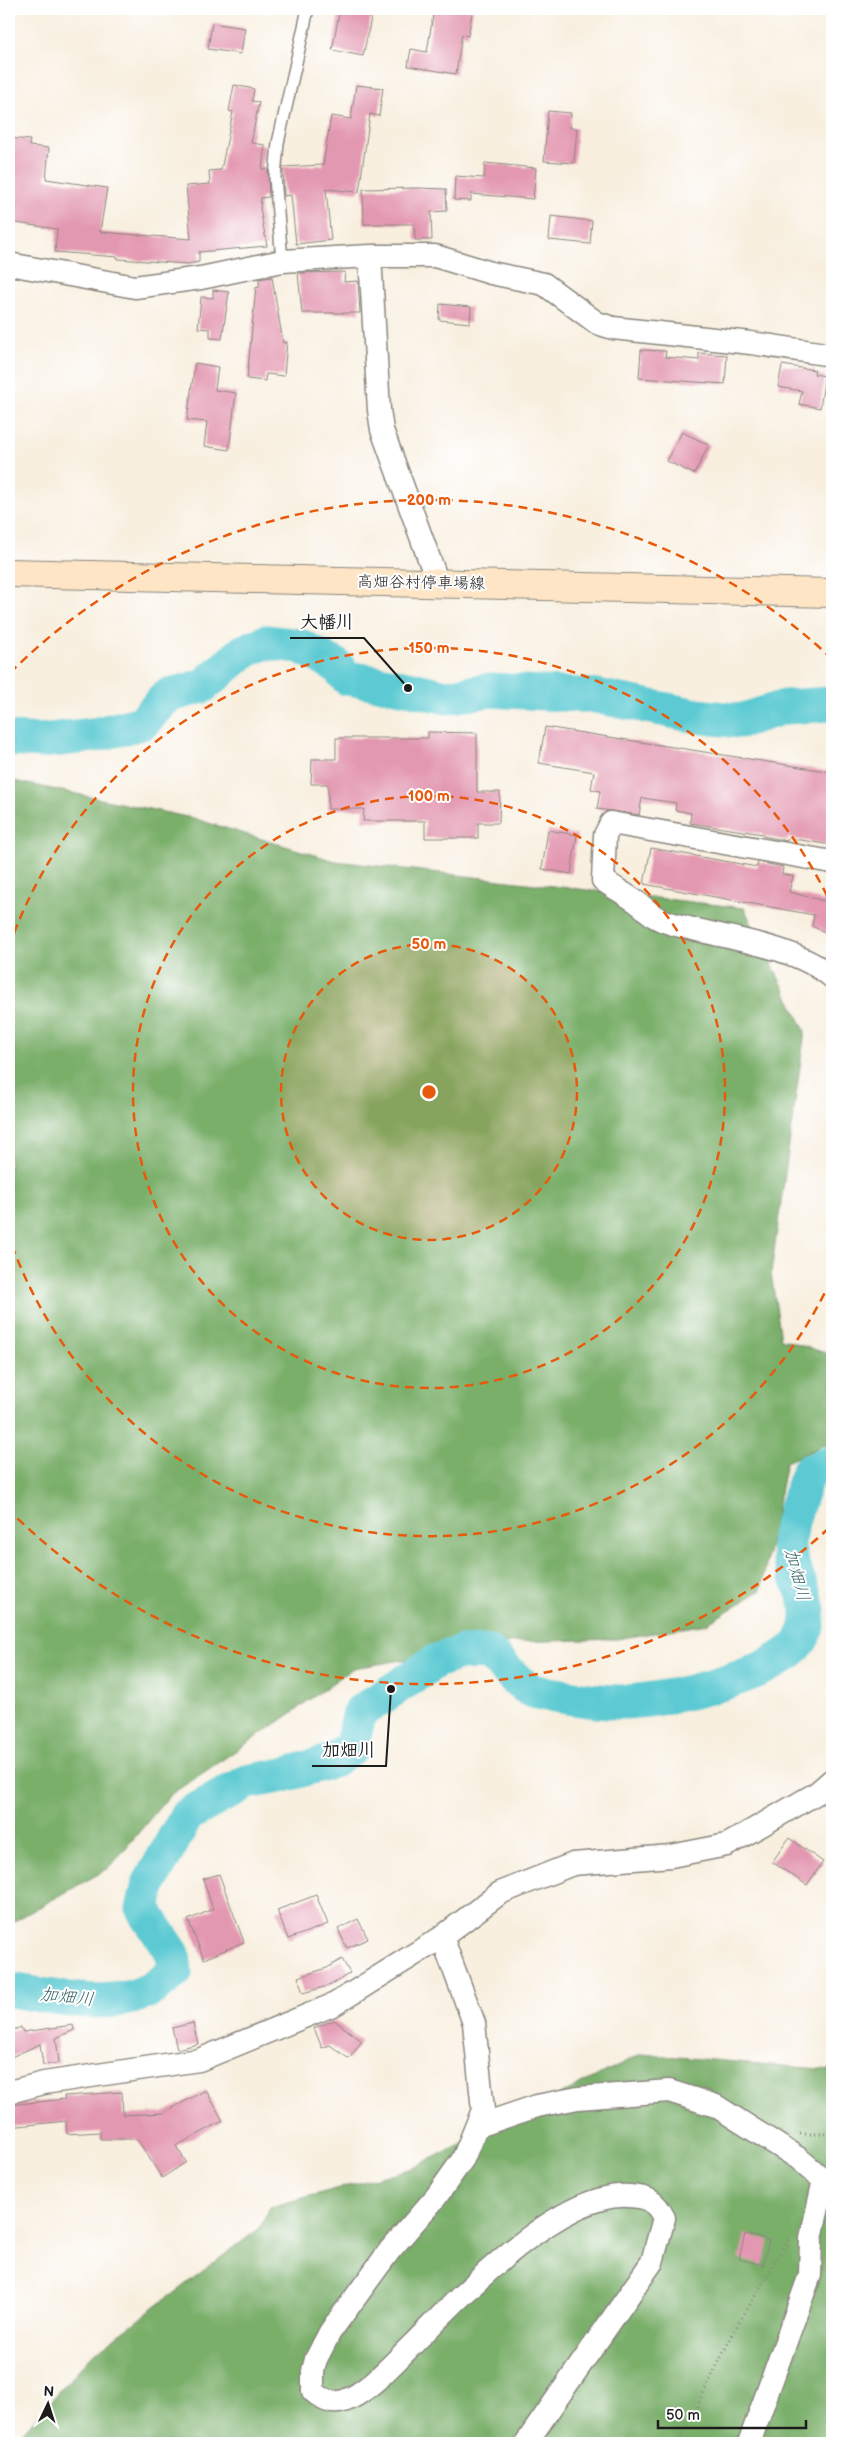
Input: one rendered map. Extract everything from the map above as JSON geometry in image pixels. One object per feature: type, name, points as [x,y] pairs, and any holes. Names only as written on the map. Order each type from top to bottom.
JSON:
[{"type":"main road","name":"高畑谷村停車場線","points":[[9,573],[832,593]]},
{"type":"street","points":[[370,256],[379,410],[382,430],[438,583]]},
{"type":"street","points":[[9,264],[135,287],[201,278],[282,261],[370,256],[435,256],[490,273],[544,284],[597,323],[613,328],[751,343],[832,355]]},
{"type":"street","points":[[832,862],[611,823],[605,835],[603,880],[640,904],[651,916],[670,923],[746,940],[806,961],[832,977]]},
{"type":"street","points":[[9,2092],[44,2083],[199,2060],[335,2004],[442,1937],[500,1893],[573,1864],[671,1856],[727,1845],[817,1793],[832,1780]]},
{"type":"street","points":[[442,1937],[474,2023],[483,2110],[478,2126],[463,2158],[436,2198],[390,2250],[330,2332],[316,2359],[313,2372],[313,2391],[324,2400],[333,2402],[343,2401],[354,2395],[395,2361],[461,2295],[547,2223],[603,2198],[618,2195],[643,2197],[658,2205],[664,2218],[652,2262],[526,2443]]},
{"type":"street","points":[[478,2126],[537,2106],[578,2098],[669,2091],[716,2106],[798,2158],[824,2180],[811,2238],[810,2275],[749,2443]]},
{"type":"lane","points":[[282,261],[275,177],[278,143],[308,9]]},
{"type":"path","points":[[679,2443],[734,2331],[794,2230]]},
{"type":"green space","points":[[9,780],[192,818],[335,861],[744,908],[805,1031],[771,1273],[781,1339],[832,1355],[832,1442],[786,1462],[761,1590],[707,1624],[617,1639],[515,1642],[353,1668],[286,1717],[170,1795],[109,1868],[9,1924]]},
{"type":"green space","points":[[641,2054],[832,2070],[832,2443],[9,2443],[19,2436],[93,2354],[260,2228],[270,2207],[413,2168]]},
{"type":"building","points":[[340,9],[373,9],[363,56],[332,50]]},
{"type":"building","points":[[434,9],[473,9],[468,36],[462,34],[456,74],[408,66],[411,49],[427,52]]},
{"type":"building","points":[[212,23],[245,28],[241,54],[208,49]]},
{"type":"building","points":[[234,85],[254,89],[252,101],[259,102],[251,143],[265,145],[262,169],[268,169],[269,197],[261,198],[260,208],[267,246],[199,252],[199,262],[188,264],[118,259],[118,257],[55,252],[57,229],[9,222],[9,138],[30,140],[29,146],[49,148],[46,179],[107,188],[100,232],[191,239],[186,186],[210,184],[209,171],[221,170],[233,112],[229,111]]},
{"type":"building","points":[[356,85],[383,88],[379,116],[370,114],[359,192],[326,189],[331,240],[296,244],[291,195],[284,196],[283,167],[323,165],[331,116],[351,119]]},
{"type":"building","points":[[548,111],[571,113],[570,128],[577,128],[574,163],[544,161]]},
{"type":"building","points":[[485,163],[536,168],[533,199],[471,194],[471,201],[454,200],[455,176],[484,178]]},
{"type":"building","points":[[363,189],[446,189],[447,211],[431,212],[432,240],[415,240],[414,224],[364,224]]},
{"type":"building","points":[[551,216],[592,221],[590,244],[549,240]]},
{"type":"building","points":[[345,272],[344,282],[358,281],[360,313],[302,313],[298,273]]},
{"type":"building","points":[[272,277],[283,343],[287,342],[284,376],[266,374],[265,381],[247,379],[256,287],[259,288],[259,279]]},
{"type":"building","points":[[213,290],[229,292],[222,339],[210,338],[210,329],[198,328],[201,297],[213,298]]},
{"type":"building","points":[[440,304],[471,307],[470,323],[439,320]]},
{"type":"building","points":[[641,350],[666,351],[665,357],[699,360],[699,353],[727,355],[725,384],[639,378]]},
{"type":"building","points":[[195,363],[218,367],[215,390],[236,393],[229,450],[204,446],[207,422],[187,420]]},
{"type":"building","points":[[782,365],[815,370],[814,374],[825,376],[820,408],[799,404],[802,391],[778,387]]},
{"type":"building","points":[[682,432],[709,445],[694,474],[667,461]]},
{"type":"building","points":[[545,727],[832,772],[832,845],[788,838],[787,841],[763,836],[763,834],[690,823],[691,813],[675,810],[676,803],[642,798],[639,815],[597,809],[600,791],[591,789],[594,772],[539,763]]},
{"type":"building","points":[[428,732],[477,733],[477,792],[500,792],[499,823],[478,823],[478,838],[425,838],[425,821],[363,821],[364,809],[328,809],[328,784],[311,784],[312,759],[336,759],[336,738],[428,738]]},
{"type":"building","points":[[548,830],[577,835],[571,874],[542,869]]},
{"type":"building","points":[[651,848],[757,867],[758,862],[783,867],[782,874],[793,876],[789,892],[832,903],[832,936],[812,926],[814,915],[644,884]]},
{"type":"building","points":[[789,1838],[823,1862],[807,1885],[772,1862]]},
{"type":"building","points":[[219,1874],[244,1942],[204,1959],[188,1920],[213,1909],[203,1879]]},
{"type":"building","points":[[316,1895],[328,1924],[288,1939],[277,1910]]},
{"type":"building","points":[[358,1919],[368,1939],[347,1948],[338,1929]]},
{"type":"building","points":[[342,1959],[350,1973],[331,1985],[303,1993],[298,1977],[327,1968]]},
{"type":"building","points":[[334,2020],[362,2041],[349,2059],[330,2045],[322,2048],[314,2028]]},
{"type":"building","points":[[193,2023],[198,2044],[177,2049],[172,2028]]},
{"type":"building","points":[[73,2025],[74,2030],[56,2038],[59,2063],[43,2065],[40,2044],[9,2058],[9,2032],[21,2027],[23,2032]]},
{"type":"building","points":[[206,2090],[223,2121],[176,2146],[186,2162],[162,2178],[137,2139],[100,2139],[100,2132],[67,2134],[66,2121],[9,2127],[9,2105],[65,2099],[64,2096],[122,2092],[123,2115],[163,2113]]},
{"type":"building","points":[[745,2234],[769,2240],[763,2265],[739,2259]]},
{"type":"waterway","points":[[9,739],[41,741],[94,735],[142,723],[167,696],[203,686],[243,652],[266,642],[300,646],[336,665],[347,678],[408,688],[446,697],[490,690],[596,696],[697,716],[740,721],[785,707],[832,704]]},
{"type":"waterway","name":"加畑川","points":[[9,1990],[63,1998],[102,2001],[137,1995],[153,1988],[175,1972],[173,1954],[143,1909],[149,1884],[187,1815],[247,1782],[284,1775],[332,1761],[351,1748],[360,1712],[436,1661],[460,1653],[488,1652],[530,1690],[539,1693],[598,1701],[619,1702],[657,1699],[704,1689],[754,1672],[776,1661],[793,1649],[804,1635],[808,1623],[806,1600],[793,1568],[788,1545],[793,1520],[808,1472],[832,1463]]},
{"type":"place","name":"大幡川","points":[[408,688]]},
{"type":"place","name":"加畑川","points":[[391,1689]]}]
